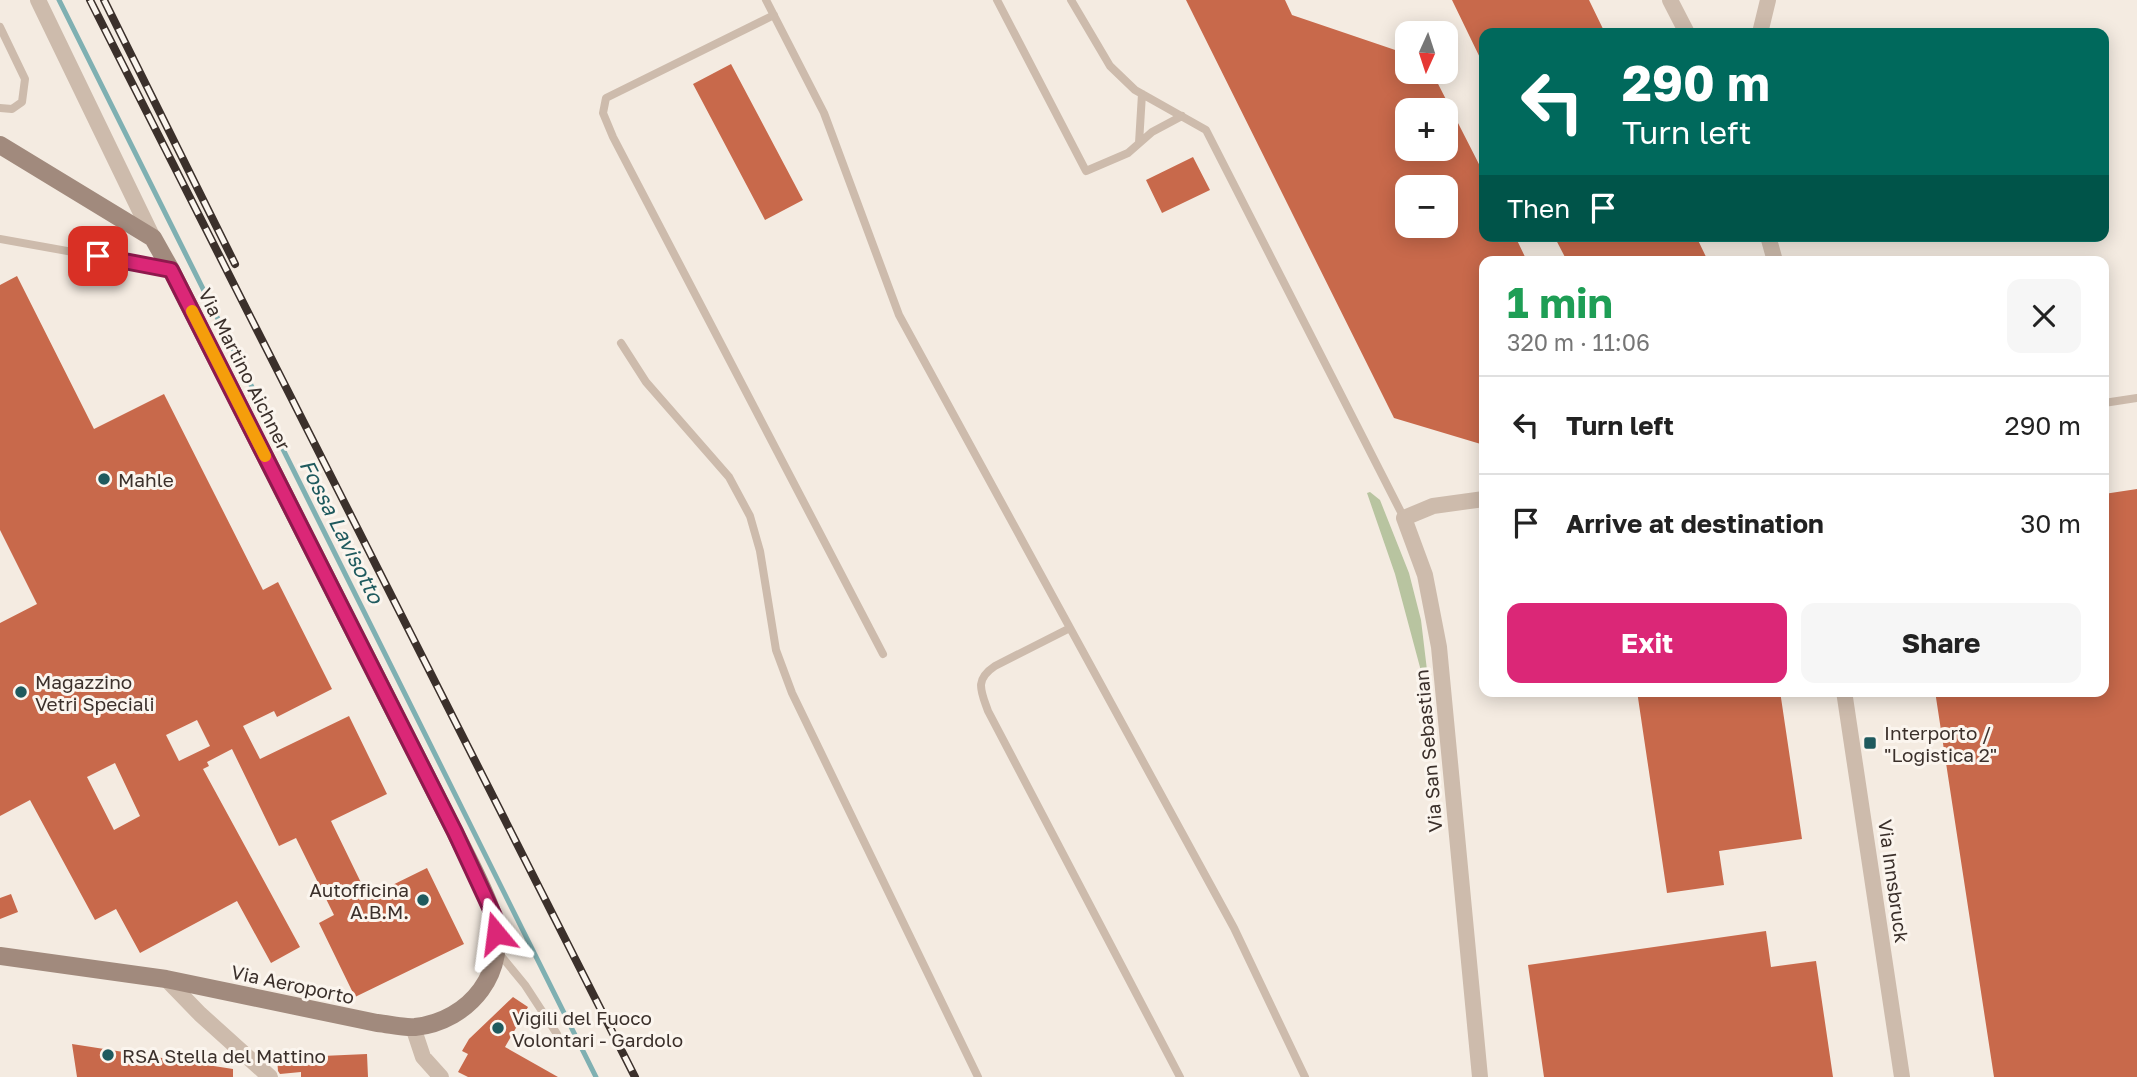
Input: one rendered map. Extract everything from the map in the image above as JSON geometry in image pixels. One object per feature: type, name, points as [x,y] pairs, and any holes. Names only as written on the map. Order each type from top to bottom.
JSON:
[{"type":"street","name":"Via Martino Aichner","points":[[38,0],[153,238],[494,916],[497,950],[486,986],[473,1001],[436,1022],[412,1027]]},
{"type":"street","points":[[1670,0],[1684,28]]},
{"type":"street","points":[[1761,28],[1768,0]]},
{"type":"street","points":[[0,145],[153,238]]},
{"type":"street","points":[[1404,518],[1433,506],[1479,500]]},
{"type":"street","name":"Via San Sebastian","points":[[1404,518],[1425,576],[1439,647],[1480,1077]]},
{"type":"street","name":"Via Innsbruck","points":[[1845,697],[1902,1077]]},
{"type":"street","name":"Via Aeroporto","points":[[0,956],[166,979],[377,1023],[412,1027]]},
{"type":"street","points":[[166,979],[200,1014],[271,1077]]},
{"type":"street","points":[[412,1027],[423,1057],[441,1077]]},
{"type":"lane","points":[[766,0],[824,113],[899,315],[1234,928],[1304,1077]]},
{"type":"lane","points":[[997,0],[1086,171],[1128,153],[1152,132],[1182,116]]},
{"type":"lane","name":"Via San Sebastian","points":[[1072,0],[1110,66],[1135,90],[1206,130],[1404,518]]},
{"type":"lane","points":[[774,15],[606,98],[603,113],[613,137],[883,654]]},
{"type":"lane","points":[[0,27],[25,79],[22,102],[12,108],[0,108]]},
{"type":"lane","points":[[1139,143],[1142,94]]},
{"type":"lane","points":[[0,239],[171,270]]},
{"type":"lane","points":[[621,343],[646,382],[729,477],[750,516],[760,551],[776,650],[792,693],[978,1077]]},
{"type":"lane","points":[[2109,402],[2137,398]]},
{"type":"lane","points":[[1070,628],[984,673],[980,689],[988,712],[1180,1077]]},
{"type":"lane","points":[[497,950],[525,985],[557,1034]]},
{"type":"green space","points":[[1370,492],[1380,500],[1409,573],[1421,620],[1432,712],[1395,574],[1367,493]]},
{"type":"building","points":[[1186,0],[1285,0],[1292,15],[1395,50],[1395,84],[1438,84],[1445,98],[1395,98],[1395,161],[1458,161],[1458,123],[1479,164],[1479,242],[1518,242],[1525,256],[1479,256],[1479,444],[1394,418]]},
{"type":"building","points":[[1452,0],[1589,0],[1603,28],[1479,28],[1479,56]]},
{"type":"building","points":[[731,64],[803,200],[765,220],[693,84]]},
{"type":"building","points":[[1193,157],[1210,190],[1162,213],[1146,180]]},
{"type":"building","points":[[1557,242],[1699,242],[1706,256],[1564,256]]},
{"type":"building","points":[[17,276],[94,429],[164,394],[263,590],[278,582],[332,689],[277,717],[274,711],[243,726],[260,759],[349,716],[387,794],[331,821],[368,897],[427,868],[464,944],[355,997],[319,923],[334,915],[296,838],[279,846],[232,749],[207,762],[209,766],[203,769],[300,947],[271,963],[237,901],[140,953],[116,909],[95,920],[30,800],[0,816],[0,623],[37,604],[0,530],[0,285]],"holes":[[[197,720],[210,746],[179,761],[166,735]],[[115,763],[140,816],[114,830],[87,777]]]},
{"type":"building","points":[[2137,489],[2137,1077],[1994,1077],[1936,697],[2109,697],[2109,493]]},
{"type":"building","points":[[1638,697],[1781,697],[1802,839],[1719,851],[1724,885],[1667,893]]},
{"type":"building","points":[[11,894],[18,912],[0,919],[0,898]]},
{"type":"building","points":[[1766,931],[1771,967],[1816,961],[1833,1077],[1544,1077],[1528,965]]},
{"type":"building","name":"Vigili del Fuoco Volontari - Gardolo","points":[[513,997],[528,1007],[505,1047],[558,1077],[468,1077],[458,1072],[468,1054],[462,1051],[469,1039]]},
{"type":"building","name":"RSA Stella del Mattino","points":[[72,1044],[233,1069],[233,1077],[77,1077]]},
{"type":"building","points":[[367,1054],[368,1077],[301,1077],[301,1072],[280,1074],[278,1071],[277,1058]]},
{"type":"waterway","name":"Fossa Lavisotto","points":[[59,0],[596,1077]]},
{"type":"railway","points":[[90,0],[635,1077]]},
{"type":"railway","points":[[104,0],[235,264]]},
{"type":"slow traffic","points":[[192,311],[265,456]]},
{"type":"place","name":"Mahle","points":[[104,479]]},
{"type":"place","name":"Magazzino Vetri Speciali","points":[[21,692]]},
{"type":"place","name":"Interporto / \"Logistica 2\"","points":[[1870,743]]},
{"type":"place","name":"Autofficina A.B.M.","points":[[423,900]]},
{"type":"place","name":"Vigili del Fuoco Volontari - Gardolo","points":[[498,1028]]},
{"type":"place","name":"RSA Stella del Mattino","points":[[108,1055]]},
{"type":"route","points":[[98,256],[171,270],[455,832],[494,916],[496,933]]}]
